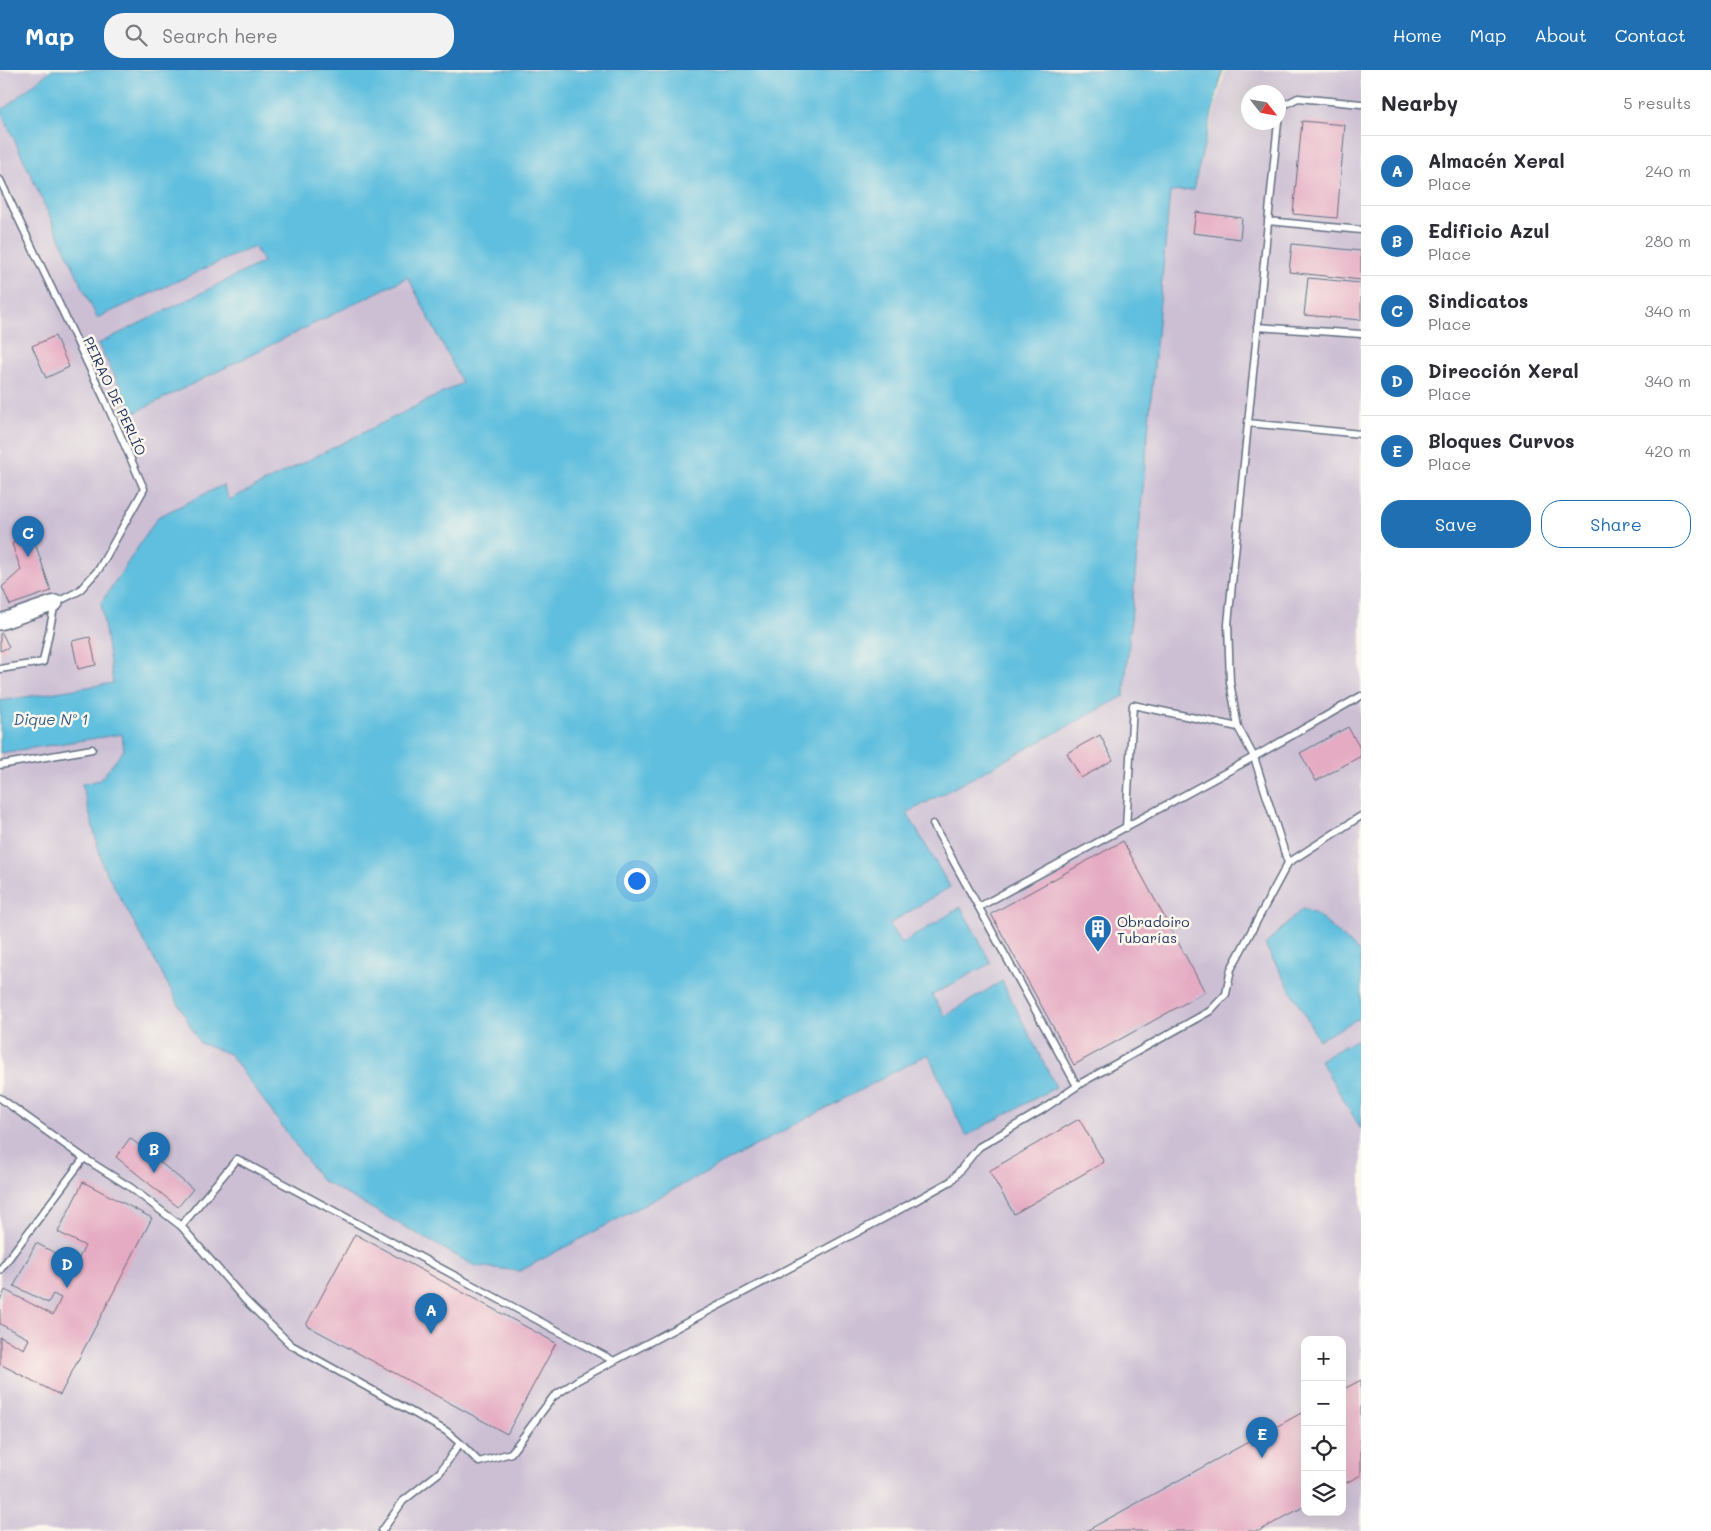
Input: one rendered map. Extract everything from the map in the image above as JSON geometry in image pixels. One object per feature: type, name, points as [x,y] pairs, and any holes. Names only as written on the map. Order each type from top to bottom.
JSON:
[{"type":"street","points":[[0,622],[55,603]]},
{"type":"lane","points":[[1286,104],[1298,98],[1361,104]]},
{"type":"lane","points":[[1277,130],[1228,624],[1230,682],[1238,727],[1254,757],[1288,863]]},
{"type":"lane","name":"PEIRAO DE PERLÍO","points":[[0,180],[144,489],[99,569],[79,591],[55,603]]},
{"type":"lane","points":[[1268,221],[1361,230]]},
{"type":"lane","points":[[1257,327],[1361,334]]},
{"type":"lane","points":[[1248,423],[1361,434]]},
{"type":"lane","points":[[0,669],[43,662],[55,603]]},
{"type":"lane","points":[[979,908],[1361,696]]},
{"type":"lane","points":[[1126,828],[1133,705],[1238,727]]},
{"type":"lane","points":[[0,765],[92,749]]},
{"type":"lane","points":[[0,1098],[84,1158],[130,1188],[181,1226],[245,1300],[292,1345],[446,1431],[478,1462],[512,1453],[553,1397],[578,1380],[951,1181],[979,1147],[1042,1110],[1077,1086],[1210,1011],[1226,994],[1231,969],[1288,863],[1361,816]]},
{"type":"lane","points":[[933,824],[1077,1086]]},
{"type":"lane","points":[[0,1270],[84,1158]]},
{"type":"lane","points":[[181,1226],[236,1159],[614,1361]]},
{"type":"lane","points":[[382,1531],[403,1501],[440,1472],[460,1444]]},
{"type":"shaded area","points":[[0,70],[51,70],[1,111],[255,246],[263,263],[98,344],[134,413],[408,277],[462,383],[229,500],[223,486],[230,1054],[475,1266],[520,1271],[928,1054],[966,1136],[1056,1087],[1002,981],[945,1016],[932,994],[991,963],[961,907],[901,945],[888,924],[950,887],[907,813],[1124,696],[1170,188],[1193,190],[1226,70],[1361,70],[1361,953],[1317,914],[1302,909],[1361,1017],[1361,1531],[0,1531]]},
{"type":"water","name":"Dique Nº 1","points":[[51,70],[1223,70],[1193,190],[1170,192],[1124,696],[907,813],[950,887],[889,924],[901,944],[961,907],[991,963],[932,995],[945,1016],[1002,981],[1056,1087],[966,1136],[928,1054],[520,1271],[475,1266],[321,1180],[230,1054],[200,1043],[103,866],[82,784],[100,780],[124,750],[122,734],[0,753],[0,701],[113,683],[101,603],[158,517],[223,485],[229,500],[462,383],[408,277],[134,413],[98,344],[263,262],[254,246],[97,318],[1,111]]},
{"type":"water","points":[[1302,909],[1316,914],[1361,953],[1361,1017],[1319,1040],[1265,945]]},
{"type":"water","points":[[1361,1037],[1361,1129],[1320,1060]]},
{"type":"building","points":[[1302,121],[1345,125],[1337,218],[1293,214]]},
{"type":"building","points":[[1196,212],[1242,218],[1240,239],[1193,233]]},
{"type":"building","points":[[1292,244],[1361,251],[1361,280],[1289,272]]},
{"type":"building","points":[[1308,278],[1361,283],[1361,320],[1304,315]]},
{"type":"building","points":[[55,336],[69,367],[46,378],[32,346]]},
{"type":"building","points":[[31,531],[51,591],[10,605],[2,587],[21,570],[12,544]]},
{"type":"building","points":[[2,633],[9,647],[0,651],[0,634]]},
{"type":"building","points":[[90,637],[96,665],[78,669],[72,641]]},
{"type":"building","points":[[1348,727],[1361,750],[1361,756],[1316,781],[1300,753]]},
{"type":"building","points":[[1100,735],[1113,760],[1081,778],[1067,753]]},
{"type":"building","name":"Obradoiro Tubarías","points":[[1123,841],[1205,992],[1074,1065],[991,914]]},
{"type":"building","points":[[1079,1119],[1104,1162],[1014,1214],[989,1171]]},
{"type":"building","points":[[130,1138],[193,1189],[178,1207],[116,1157]]},
{"type":"building","points":[[83,1182],[152,1218],[60,1395],[0,1364],[0,1337],[24,1349],[29,1339],[0,1324],[0,1301],[5,1290],[53,1315],[61,1298],[53,1294],[48,1303],[14,1286],[36,1243],[76,1264],[85,1246],[58,1232]]},
{"type":"building","points":[[355,1234],[556,1343],[507,1434],[306,1325]]},
{"type":"building","points":[[1361,1380],[1361,1475],[1346,1483],[1346,1426],[1346,1388]]},
{"type":"building","points":[[1301,1413],[1301,1508],[1259,1531],[1086,1531]]},
{"type":"place","name":"Sindicatos","points":[[28,557]]},
{"type":"place","name":"Obradoiro Tubarías","points":[[1098,953]]},
{"type":"place","name":"Edificio Azul","points":[[154,1173]]},
{"type":"place","name":"Dirección Xeral","points":[[67,1288]]},
{"type":"place","name":"Almacén Xeral","points":[[431,1334]]},
{"type":"place","name":"Bloques Curvos","points":[[1262,1458]]}]
